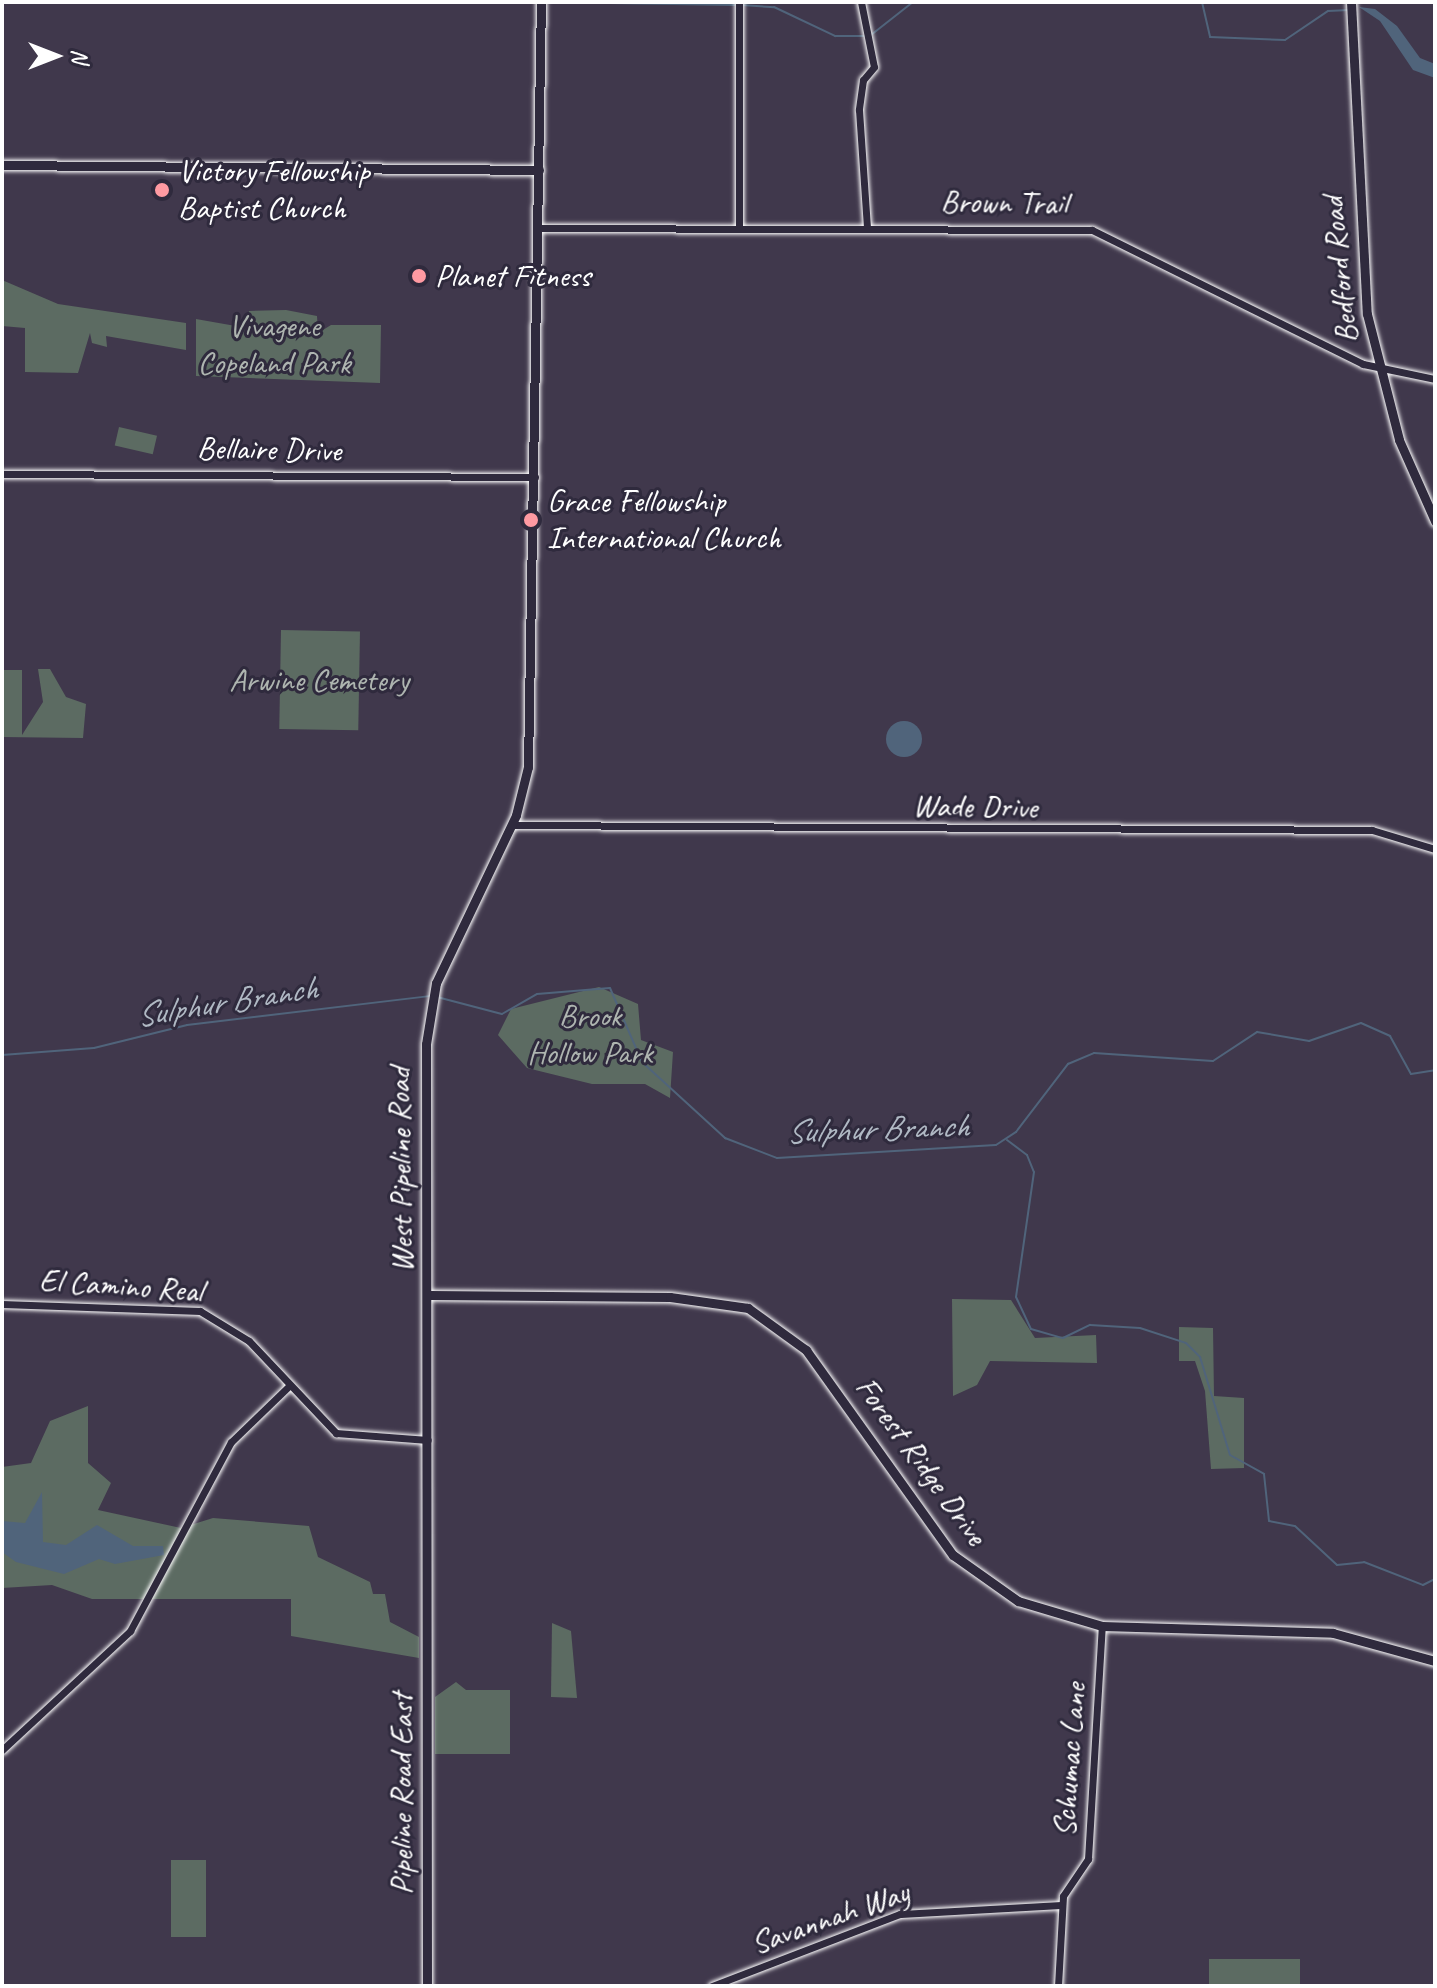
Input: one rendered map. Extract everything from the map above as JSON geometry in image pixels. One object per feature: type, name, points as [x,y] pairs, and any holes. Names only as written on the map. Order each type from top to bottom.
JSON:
[{"type":"main road","name":"West Pipeline Road","points":[[428,1603],[429,1010],[436,983],[512,825],[528,757],[541,4]]},
{"type":"main road","name":"Bedford Road","points":[[1351,7],[1360,249],[1378,368],[1435,521]]},
{"type":"main road","points":[[2,165],[539,170]]},
{"type":"main road","name":"Forest Ridge Drive","points":[[429,1295],[696,1298],[761,1314],[806,1350],[964,1565],[1027,1605],[1102,1626],[1324,1631],[1435,1661]]},
{"type":"main road","name":"Pipeline Road East","points":[[427,1986],[428,1603]]},
{"type":"street","points":[[861,2],[863,38],[874,67],[860,100],[867,228]]},
{"type":"street","points":[[739,5],[739,228]]},
{"type":"street","name":"Brown Trail","points":[[538,228],[1106,232],[1378,368],[1435,379]]},
{"type":"street","name":"Bellaire Drive","points":[[2,474],[535,477]]},
{"type":"street","name":"Wade Drive","points":[[512,825],[1372,830],[1435,849]]},
{"type":"street","name":"El Camino Real","points":[[2,1304],[200,1311],[240,1333],[289,1386],[341,1435],[428,1440]]},
{"type":"street","points":[[2,1750],[130,1631],[166,1569],[231,1442],[289,1386]]},
{"type":"street","name":"Schumac Lane","points":[[1058,1986],[1062,1905],[1088,1859],[1102,1626]]},
{"type":"street","name":"Savannah Way","points":[[712,1986],[900,1914],[1062,1905]]},
{"type":"green space","points":[[2,280],[58,304],[186,323],[186,350],[106,336],[107,347],[92,343],[90,333],[78,373],[25,372],[25,328],[2,326]]},
{"type":"green space","name":"Vivagene Copeland Park","points":[[286,310],[317,316],[318,333],[331,325],[381,325],[380,383],[196,376],[196,319],[247,328],[249,311]]},
{"type":"green space","points":[[119,427],[157,436],[153,454],[115,446]]},
{"type":"green space","name":"Arwine Cemetery","points":[[281,630],[360,631],[358,730],[279,729]]},
{"type":"green space","points":[[38,669],[50,669],[66,697],[86,704],[83,738],[2,737],[2,670],[22,670],[22,735],[43,702]]},
{"type":"green space","name":"Brook Hollow Park","points":[[599,987],[638,1004],[641,1040],[673,1052],[670,1098],[645,1084],[592,1084],[527,1068],[498,1035],[511,1009]]},
{"type":"green space","points":[[952,1299],[1011,1300],[1035,1338],[1096,1335],[1097,1363],[990,1361],[977,1385],[953,1396]]},
{"type":"green space","points":[[1179,1327],[1213,1328],[1214,1396],[1244,1398],[1244,1468],[1211,1469],[1205,1391],[1195,1361],[1179,1361]]},
{"type":"green space","points":[[88,1406],[88,1463],[111,1483],[98,1510],[181,1528],[213,1518],[309,1526],[318,1557],[370,1582],[373,1594],[385,1594],[390,1622],[419,1637],[419,1658],[291,1636],[291,1599],[92,1599],[52,1585],[2,1588],[2,1467],[31,1463],[50,1421]]},
{"type":"green space","points":[[552,1623],[571,1631],[577,1698],[551,1697]]},
{"type":"green space","points":[[456,1682],[466,1690],[510,1690],[510,1754],[435,1754],[435,1697]]},
{"type":"green space","points":[[171,1860],[206,1860],[206,1937],[171,1937]]},
{"type":"green space","points":[[1209,1959],[1300,1959],[1300,1986],[1209,1986]]},
{"type":"water","points":[[1359,7],[1375,9],[1397,26],[1420,58],[1435,64],[1435,78],[1413,70],[1380,21]]},
{"type":"water","points":[[904,721],[917,726],[922,739],[917,752],[904,757],[891,752],[886,739],[891,726]]},
{"type":"water","points":[[42,1492],[43,1542],[66,1545],[97,1525],[133,1546],[163,1546],[164,1555],[115,1564],[99,1559],[64,1574],[16,1562],[2,1552],[2,1521],[25,1523]]},
{"type":"waterway","points":[[460,2],[510,2]]},
{"type":"waterway","points":[[546,2],[735,5]]},
{"type":"waterway","points":[[871,35],[913,2]]},
{"type":"waterway","points":[[1202,2],[1210,37],[1285,40],[1328,11],[1349,10]]},
{"type":"waterway","points":[[742,5],[774,7],[835,36],[865,36]]},
{"type":"waterway","name":"Sulphur Branch","points":[[437,997],[502,1014],[537,994],[610,988],[642,1062],[725,1138],[777,1158],[996,1145],[1016,1132],[1068,1064],[1094,1053],[1213,1061],[1257,1032],[1309,1041],[1361,1023],[1390,1036],[1411,1074],[1435,1070]]},
{"type":"waterway","name":"Sulphur Branch","points":[[2,1055],[94,1048],[187,1025],[431,996]]},
{"type":"waterway","points":[[1007,1140],[1027,1155],[1034,1172],[1016,1297],[1031,1329],[1063,1338],[1090,1325],[1140,1328],[1186,1343],[1200,1357],[1230,1455],[1264,1474],[1269,1521],[1295,1526],[1337,1565],[1364,1562],[1423,1585],[1435,1579]]},
{"type":"place","name":"Victory Fellowship Baptist Church","points":[[162,190]]},
{"type":"place","name":"Planet Fitness","points":[[419,276]]},
{"type":"place","name":"Grace Fellowship International Church","points":[[531,520]]}]
